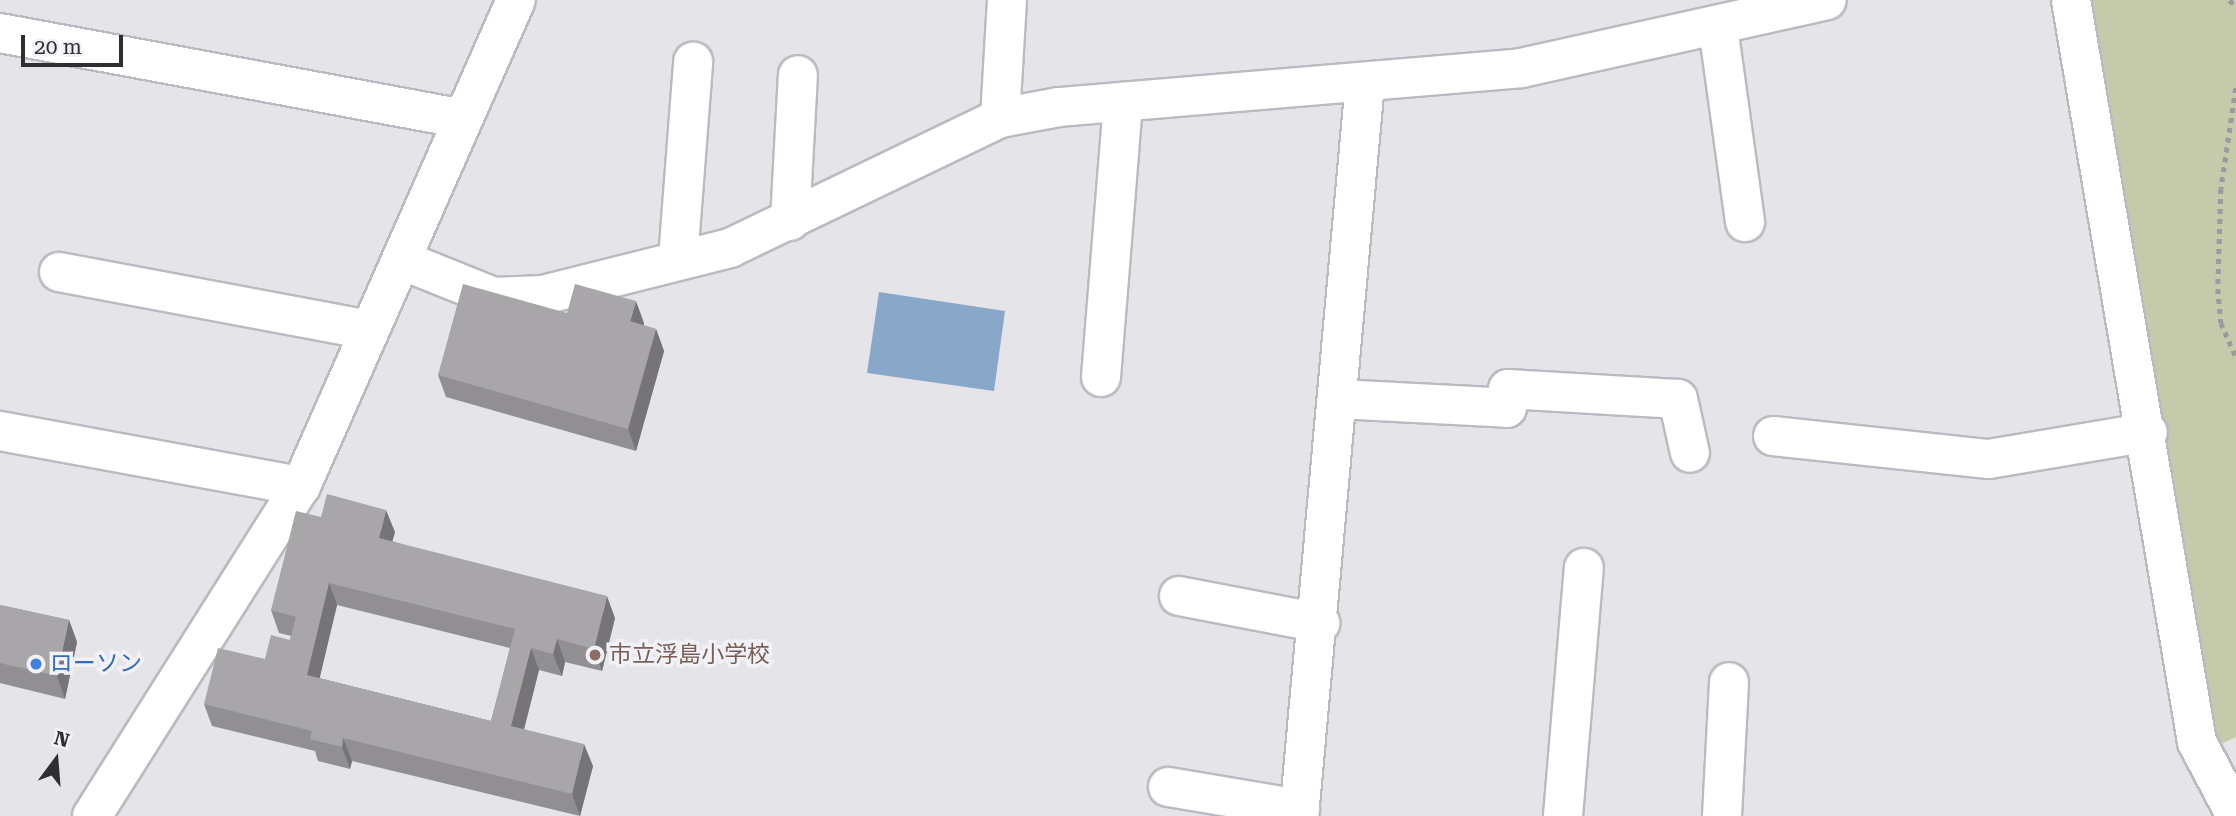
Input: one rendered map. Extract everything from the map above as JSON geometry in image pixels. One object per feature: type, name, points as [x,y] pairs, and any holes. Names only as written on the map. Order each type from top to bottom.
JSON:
[{"type":"street","points":[[92,816],[301,486],[368,330],[404,261],[460,118],[516,0]]},
{"type":"street","points":[[1000,118],[1007,0]]},
{"type":"street","points":[[404,261],[494,298],[544,295],[730,248],[1000,118],[1123,102],[1521,68],[1718,27],[1827,0]]},
{"type":"street","points":[[2071,0],[2148,432],[2197,742],[2236,816]]},
{"type":"street","points":[[1718,27],[1745,222]]},
{"type":"street","points":[[0,33],[460,118]]},
{"type":"street","points":[[678,259],[693,62]]},
{"type":"street","points":[[790,221],[797,75]]},
{"type":"street","points":[[1168,787],[1300,812],[1320,623],[1365,82]]},
{"type":"street","points":[[1101,377],[1123,102]]},
{"type":"street","points":[[59,272],[368,330]]},
{"type":"street","points":[[1338,400],[1507,408],[1508,389],[1678,398],[1690,453]]},
{"type":"street","points":[[0,430],[301,486]]},
{"type":"street","points":[[1773,436],[1989,459],[2148,432]]},
{"type":"street","points":[[1563,816],[1584,568]]},
{"type":"street","points":[[1180,596],[1320,623]]},
{"type":"street","points":[[1722,816],[1729,682]]},
{"type":"path","points":[[2230,0],[2236,8]]},
{"type":"path","points":[[2236,88],[2221,189],[2218,289],[2221,323],[2236,356]]},
{"type":"green space","points":[[2089,0],[2236,0],[2236,737],[2215,747]]},
{"type":"water","points":[[879,292],[1005,311],[994,391],[867,373]]},
{"type":"building","points":[[463,284],[567,313],[575,284],[636,301],[630,321],[656,329],[628,429],[438,375]]},
{"type":"building","points":[[327,494],[386,510],[379,538],[607,596],[594,649],[557,639],[553,654],[531,648],[511,726],[584,744],[572,794],[343,738],[342,747],[310,739],[312,731],[204,704],[218,648],[265,659],[271,635],[290,640],[296,617],[271,610],[296,511],[321,517]],"holes":[[[329,583],[515,629],[491,721],[307,675]]]},
{"type":"building","points":[[0,605],[69,620],[57,676],[0,663]]},
{"type":"place","name":"市立浮島小学校","points":[[595,655]]},
{"type":"place","name":"ローソン","points":[[36,664]]}]
